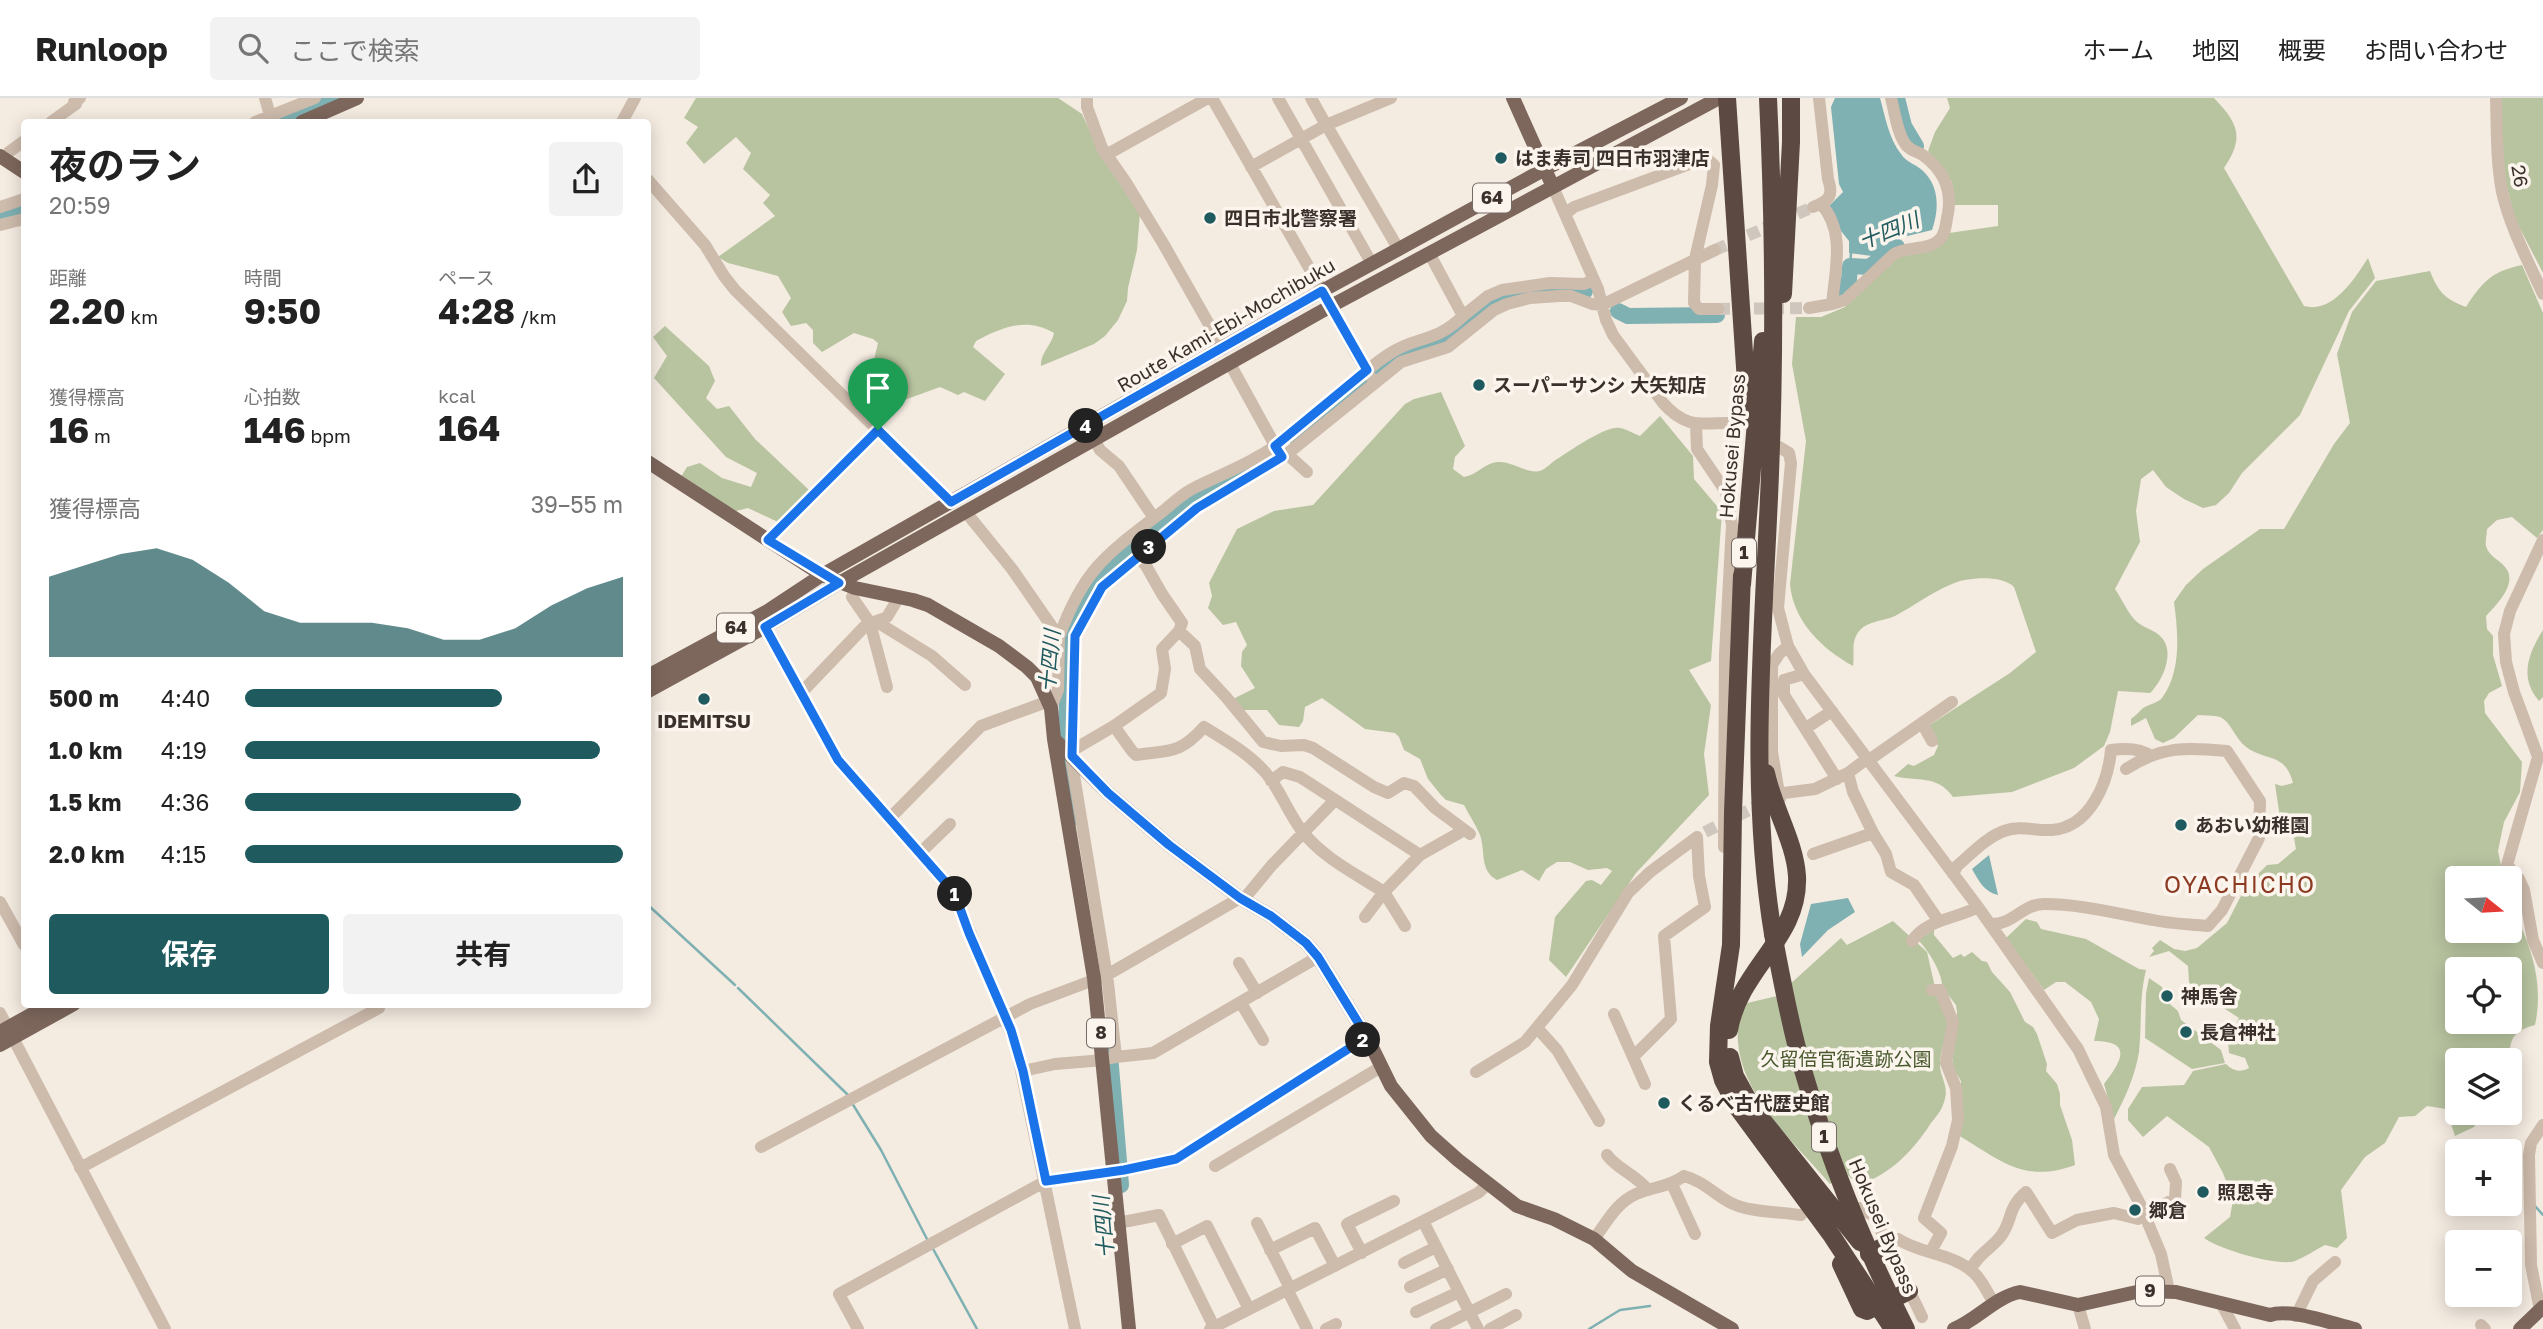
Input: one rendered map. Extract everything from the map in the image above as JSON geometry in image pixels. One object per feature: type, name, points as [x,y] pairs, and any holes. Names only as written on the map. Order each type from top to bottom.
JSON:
[{"type":"highway","name":"1","points":[[1727,98],[1748,414],[1747,513]]},
{"type":"highway","name":"1","points":[[1770,475],[1787,237],[1791,98]]},
{"type":"highway","name":"Hokusei Bypass","points":[[1768,101],[1773,360],[1758,737],[1761,839],[1773,934]]},
{"type":"highway","name":"Hokusei Bypass","points":[[1771,169],[1765,306],[1742,575],[1742,682],[1747,780],[1762,887],[1789,1015],[1821,1128],[1842,1188],[1905,1329]]},
{"type":"highway","points":[[1742,575],[1731,944],[1717,1045],[1718,1062],[1723,1080],[1741,1113],[1832,1236],[1894,1299],[1893,1329]]},
{"type":"highway","points":[[1758,737],[1768,783],[1795,860],[1795,902],[1783,932],[1737,1000],[1729,1029],[1730,1060],[1735,1076],[1752,1107],[1847,1217],[1894,1299],[1905,1329]]},
{"type":"highway","points":[[1832,1236],[1844,1226],[1847,1217]]},
{"type":"highway","points":[[1869,1254],[1888,1244]]},
{"type":"main road","points":[[1513,98],[1553,187]]},
{"type":"main road","name":"Route Kami-Ebi-Mochibuku","points":[[651,689],[1094,439],[1226,356],[1322,291],[1661,103],[1681,98]]},
{"type":"main road","name":"Route Kami-Ebi-Mochibuku","points":[[651,674],[766,612],[822,575],[951,502],[1226,356],[1331,306],[1719,98]]},
{"type":"main road","points":[[308,119],[345,100]]},
{"type":"main road","points":[[3,158],[21,170]]},
{"type":"main road","name":"8","points":[[651,464],[822,575],[855,589],[899,597],[939,610],[999,646],[1032,672],[1050,705],[1065,749],[1101,977],[1122,1222],[1125,1328]]},
{"type":"main road","points":[[1065,749],[1140,822],[1241,899],[1306,943],[1318,957],[1367,1037],[1391,1086],[1413,1117],[1487,1185],[1517,1206],[1563,1222],[1594,1239],[1632,1271],[1732,1329]]},
{"type":"main road","points":[[5,1036],[44,1008]]},
{"type":"main road","points":[[5,1036],[65,1008]]},
{"type":"main road","name":"9","points":[[1954,1329],[2012,1294],[2020,1292],[2078,1305],[2141,1291],[2169,1291],[2270,1315],[2277,1312],[2355,1329]]},
{"type":"main road","points":[[2520,1329],[2541,1308]]},
{"type":"street","points":[[265,98],[271,119],[314,98]]},
{"type":"street","points":[[624,119],[635,98]]},
{"type":"street","points":[[1106,155],[1210,98],[1371,376]]},
{"type":"street","points":[[1278,98],[1372,264]]},
{"type":"street","points":[[1311,98],[1399,250]]},
{"type":"street","points":[[1251,167],[1327,125],[1391,98]]},
{"type":"street","points":[[1819,98],[1828,179],[1832,190],[1829,197],[1817,205],[1837,232],[1832,304]]},
{"type":"street","points":[[1809,307],[1845,300],[1894,254],[1933,244],[1940,240],[1944,232],[1950,200],[1944,180],[1937,167],[1921,153],[1915,153],[1906,145],[1891,98]]},
{"type":"street","name":"26","points":[[2496,98],[2496,150],[2502,192],[2514,229],[2543,294]]},
{"type":"street","points":[[55,119],[76,104],[75,99]]},
{"type":"street","points":[[1088,99],[1087,107],[1102,148],[1164,245],[1280,452],[1307,472]]},
{"type":"street","points":[[3,158],[21,143]]},
{"type":"street","points":[[1565,214],[1574,208],[1706,158],[1714,164],[1712,186],[1695,259],[1696,307],[1718,309]]},
{"type":"street","points":[[651,183],[705,245],[735,290],[951,502]]},
{"type":"street","points":[[1553,187],[1594,280],[1606,320],[1618,343],[1663,403],[1683,421],[1696,425],[1736,423]]},
{"type":"street","points":[[0,207],[21,200]]},
{"type":"street","points":[[0,225],[21,220]]},
{"type":"street","points":[[1075,820],[1072,770],[1065,749],[1075,636],[1102,587],[1197,508],[1334,418],[1396,350],[1443,333],[1488,296],[1572,296],[1602,305],[1715,250]]},
{"type":"street","points":[[1429,253],[1463,316]]},
{"type":"street","points":[[1371,376],[1439,345],[1456,343],[1513,295],[1550,283],[1584,284],[1594,280]]},
{"type":"street","points":[[1696,425],[1697,449],[1726,492],[1732,525],[1725,654],[1724,754],[1724,897],[1731,944]]},
{"type":"street","points":[[768,540],[878,430]]},
{"type":"street","points":[[1094,439],[1100,450],[1119,466],[1154,518]]},
{"type":"street","points":[[1779,447],[1789,453],[1791,463],[1778,608],[1788,646],[1804,674],[1978,907],[2078,1049],[2106,1107],[2114,1155],[2161,1254],[2169,1291]]},
{"type":"street","points":[[890,818],[981,726],[1050,705],[1058,690],[1059,637],[1074,601],[1094,569],[1112,549],[1185,493],[1280,452]]},
{"type":"street","points":[[965,512],[1013,569],[1059,637]]},
{"type":"street","points":[[2543,540],[2506,622],[2504,648],[2518,705],[2538,757],[2506,860],[2524,890],[2533,940],[2543,963]]},
{"type":"street","points":[[1065,749],[1114,726],[1161,693],[1165,669],[1162,649],[1179,631],[1182,622],[1161,594],[1145,564],[1136,557]]},
{"type":"street","points":[[852,597],[873,622],[932,656],[965,685]]},
{"type":"street","points":[[801,693],[873,622],[891,613],[899,597]]},
{"type":"street","points":[[873,622],[887,688]]},
{"type":"street","points":[[765,627],[838,760],[954,892],[1006,1016],[1023,1071],[1075,1329]]},
{"type":"street","points":[[1179,631],[1195,646],[1200,669],[1264,742],[1313,748],[1388,793],[1404,783],[1415,786],[1435,808],[1465,831],[1420,855],[1384,892],[1365,917]]},
{"type":"street","points":[[1782,825],[1772,752],[1772,665],[1788,646]]},
{"type":"street","points":[[1804,674],[1784,680],[1784,695],[1853,792],[1886,854],[1891,872],[1914,885],[1938,920]]},
{"type":"street","points":[[1784,793],[1815,789],[1842,776],[1952,702]]},
{"type":"street","points":[[1806,729],[1832,711]]},
{"type":"street","points":[[1922,723],[1932,741]]},
{"type":"street","points":[[1114,726],[1136,755],[1177,749],[1190,743],[1204,727],[1230,742],[1265,772],[1303,831],[1326,855],[1384,892],[1405,926]]},
{"type":"street","points":[[1990,924],[2007,923],[2026,908],[2042,904],[2081,907],[2155,921],[2208,926],[2222,910],[2259,838],[2260,801],[2227,751],[2191,747],[2172,749],[2126,769]]},
{"type":"street","points":[[1953,873],[1957,866],[2002,831],[2017,828],[2051,830],[2065,828],[2080,820],[2092,805],[2103,781],[2111,750],[2125,748],[2147,753],[2151,757]]},
{"type":"street","points":[[1271,781],[1283,772],[1300,777],[1420,855]]},
{"type":"street","points":[[761,1147],[1030,1004],[1101,977],[1241,899],[1335,800]]},
{"type":"street","points":[[920,853],[950,824]]},
{"type":"street","points":[[1813,854],[1873,833]]},
{"type":"street","points":[[1476,1072],[1519,1047],[1538,1029],[1572,985],[1628,893],[1650,872],[1701,834],[1699,876],[1705,907],[1664,936],[1671,1019],[1633,1057]]},
{"type":"street","points":[[0,901],[21,940]]},
{"type":"street","points":[[1912,941],[1918,932],[1938,920],[1945,920],[1978,907]]},
{"type":"street","points":[[1023,1071],[1055,1064],[1153,1053],[1318,957]]},
{"type":"street","points":[[1239,963],[1257,993]]},
{"type":"street","points":[[1931,1251],[1941,1233],[1924,1218],[1952,1146],[1958,1113],[1956,1088],[1946,1063],[1953,1022],[1940,990],[1932,990]]},
{"type":"street","points":[[1241,1003],[1263,1040]]},
{"type":"street","points":[[80,1168],[379,1008]]},
{"type":"street","points":[[0,1013],[5,1036],[80,1168],[165,1329]]},
{"type":"street","points":[[1614,1014],[1645,1084]]},
{"type":"street","points":[[1538,1029],[1557,1050],[1599,1121]]},
{"type":"street","points":[[858,1329],[839,1294],[1046,1181],[1117,1171],[1172,1160],[1185,1154],[1367,1037]]},
{"type":"street","points":[[1215,1167],[1381,1067]]},
{"type":"street","points":[[2541,1308],[2531,1265],[2529,1155],[2531,1143],[2543,1125]]},
{"type":"street","points":[[1607,1154],[1611,1161],[1638,1178],[1648,1191]]},
{"type":"street","points":[[1971,1269],[1979,1255],[2003,1233],[2012,1207],[2026,1192],[2052,1233],[2085,1218],[2115,1213],[2138,1219],[2175,1199],[2176,1182],[2169,1169]]},
{"type":"street","points":[[1594,1239],[1610,1215],[1636,1194],[1672,1184],[1684,1176],[1696,1179],[1741,1207],[1801,1215]]},
{"type":"street","points":[[1672,1184],[1695,1234]]},
{"type":"street","points":[[1122,1222],[1157,1214],[1213,1328],[1423,1222],[1478,1193],[1487,1185]]},
{"type":"street","points":[[1362,1252],[1347,1224],[1394,1201]]},
{"type":"street","points":[[1847,1217],[1860,1208],[1869,1212],[1888,1244],[1894,1299],[1922,1317]]},
{"type":"street","points":[[1423,1222],[1478,1329]]},
{"type":"street","points":[[1256,1223],[1307,1329]]},
{"type":"street","points":[[1172,1244],[1207,1226],[1249,1309]]},
{"type":"street","points":[[1270,1250],[1315,1228],[1335,1266]]},
{"type":"street","points":[[1888,1244],[1898,1239],[1971,1269],[1995,1304]]},
{"type":"street","points":[[1404,1263],[1436,1247]]},
{"type":"street","points":[[2296,1316],[2313,1281],[2335,1262]]},
{"type":"street","points":[[1410,1287],[1448,1269]]},
{"type":"street","points":[[1416,1312],[1459,1292]]},
{"type":"street","points":[[1436,1329],[1506,1294]]},
{"type":"street","points":[[2221,1303],[2235,1329]]},
{"type":"street","points":[[2078,1305],[2085,1329]]},
{"type":"street","points":[[1490,1329],[1516,1315]]},
{"type":"green space","points":[[696,98],[1058,98],[1082,114],[1100,153],[1140,212],[1137,250],[1127,301],[1118,320],[1105,336],[1094,344],[1041,366],[1042,357],[1054,333],[1044,328],[1024,325],[995,332],[976,341],[973,347],[1005,374],[985,401],[964,392],[958,395],[940,387],[896,403],[886,415],[869,402],[887,378],[873,364],[878,343],[854,333],[822,352],[813,343],[813,330],[806,323],[791,326],[782,312],[791,298],[778,276],[728,263],[718,257],[775,216],[763,203],[770,195],[743,169],[751,153],[736,137],[704,164],[686,143],[698,127],[684,118]]},
{"type":"green space","points":[[1947,98],[2214,98],[2229,115],[2236,131],[2235,148],[2224,168],[2304,306],[2315,307],[2334,300],[2350,284],[2368,258],[2375,278],[2349,311],[2300,415],[2242,473],[2229,493],[2216,505],[2203,508],[2184,499],[2166,487],[2153,470],[2141,479],[2136,511],[2140,542],[2115,589],[2134,619],[2159,635],[2165,643],[2166,666],[2155,688],[2150,693],[2118,691],[2110,732],[2104,746],[2074,768],[2012,792],[1953,797],[1933,782],[1894,776],[1908,764],[1914,766],[1934,755],[1938,746],[1928,726],[2010,673],[2036,652],[2014,587],[1993,579],[1959,582],[1937,591],[1895,616],[1867,625],[1855,639],[1853,666],[1830,651],[1803,622],[1792,597],[1790,584],[1806,441],[1792,364],[1796,317],[1821,317],[1845,307],[1858,290],[1893,260],[1949,233],[1998,226],[1998,205],[1955,205],[1952,182],[1928,151],[1935,132],[1950,108]]},
{"type":"green space","points":[[2502,98],[2543,98],[2543,273],[2515,219],[2502,168]]},
{"type":"green space","points":[[2522,265],[2543,313],[2543,530],[2537,538],[2512,517],[2497,520],[2487,529],[2487,550],[2505,567],[2509,580],[2508,587],[2486,616],[2487,629],[2493,636],[2493,655],[2502,686],[2489,693],[2484,701],[2485,713],[2522,762],[2520,792],[2504,822],[2498,851],[2501,866],[2445,866],[2445,943],[2522,943],[2522,929],[2536,971],[2538,998],[2535,1025],[2522,1030],[2522,957],[2445,957],[2445,1034],[2517,1034],[2510,1048],[2445,1048],[2445,1109],[2427,1106],[2415,1116],[2399,1117],[2385,1143],[2365,1157],[2341,1190],[2347,1238],[2337,1248],[2325,1245],[2295,1261],[2287,1262],[2249,1256],[2204,1238],[2230,1217],[2233,1200],[2209,1147],[2167,1116],[2143,1137],[2128,1120],[2128,1109],[2142,1087],[2184,1085],[2193,1071],[2226,1064],[2237,1071],[2249,1068],[2245,1058],[2229,1053],[2228,1040],[2239,1018],[2193,988],[2189,982],[2188,966],[2169,951],[2149,957],[2154,951],[2152,948],[2160,940],[2174,949],[2185,951],[2197,948],[2227,923],[2245,888],[2267,865],[2278,864],[2296,849],[2294,838],[2280,818],[2275,784],[2282,786],[2293,783],[2285,766],[2245,746],[2220,717],[2198,715],[2174,738],[2163,743],[2155,739],[2146,718],[2131,726],[2131,719],[2143,708],[2160,700],[2173,676],[2177,651],[2174,602],[2186,585],[2203,569],[2260,529],[2284,529],[2334,444],[2350,423],[2337,354],[2352,312],[2376,281],[2430,271],[2443,294],[2466,307],[2489,279]]},
{"type":"green space","points":[[665,326],[709,366],[715,381],[706,398],[717,409],[729,406],[755,439],[809,490],[778,522],[748,508],[736,511],[679,480],[687,467],[700,463],[722,478],[751,487],[757,473],[726,457],[654,378],[667,356],[653,337]]},
{"type":"green space","points":[[1441,392],[1465,446],[1455,457],[1453,469],[1464,477],[1498,462],[1540,471],[1597,434],[1620,428],[1640,436],[1660,416],[1693,456],[1694,479],[1722,512],[1711,661],[1689,670],[1711,705],[1704,754],[1709,795],[1636,873],[1566,977],[1549,960],[1555,917],[1586,881],[1592,880],[1601,885],[1612,871],[1607,868],[1588,870],[1570,862],[1557,862],[1546,869],[1539,881],[1522,870],[1497,880],[1485,866],[1480,835],[1464,805],[1446,800],[1441,795],[1428,779],[1420,759],[1404,750],[1395,733],[1365,729],[1322,698],[1305,707],[1303,721],[1299,727],[1279,725],[1267,710],[1241,710],[1231,700],[1255,688],[1241,666],[1242,652],[1247,645],[1236,622],[1223,625],[1208,608],[1212,596],[1209,583],[1237,529],[1274,511],[1313,505],[1405,404]]},
{"type":"green space","points":[[2543,630],[2543,697],[2539,701],[2529,684],[2528,666],[2533,648]]},
{"type":"green space","points":[[2026,919],[2037,922],[2041,929],[2086,939],[2139,969],[2146,970],[2142,991],[2139,1052],[2129,1087],[2114,1119],[2104,1084],[2119,1061],[2119,1049],[2107,1042],[2094,1041],[2099,1019],[2091,1002],[2065,982],[2056,982],[2044,990],[2006,938]]},
{"type":"green space","name":"久留倍官衙遺跡公園","points":[[1893,921],[1927,952],[1936,992],[1950,1021],[1940,1063],[1945,1098],[1939,1112],[1900,1161],[1870,1181],[1858,1185],[1847,1174],[1830,1184],[1777,1124],[1748,1079],[1740,1055],[1738,1030],[1743,1004],[1777,996],[1841,938],[1847,945]]},
{"type":"green space","points":[[1934,928],[1934,935],[1953,958],[1961,954],[1964,957],[1972,952],[1987,962],[1992,972],[2010,992],[2025,1022],[2033,1027],[2047,1064],[2046,1071],[2057,1084],[2060,1105],[2072,1140],[2075,1165],[2041,1172],[2027,1170],[2000,1160],[1958,1135],[1961,1081],[1952,1066],[1956,1005],[1942,987],[1934,961],[1916,938]]},
{"type":"green space","points":[[2149,978],[2162,987],[2165,1000],[2178,1011],[2181,1020],[2221,1050],[2225,1063],[2192,1069],[2145,1038]]},
{"type":"green space","points":[[2451,1125],[2475,1125],[2474,1127],[2455,1136]]},
{"type":"water","points":[[1835,98],[1880,98],[1897,148],[1905,159],[1928,176],[1932,183],[1937,206],[1932,230],[1899,238],[1872,256],[1849,253],[1849,241],[1829,206],[1843,192],[1839,184],[1831,107]]},
{"type":"water","points":[[1989,855],[1998,895],[1985,889],[1972,869]]},
{"type":"water","points":[[1848,898],[1855,912],[1828,930],[1802,957],[1800,944],[1811,904]]},
{"type":"waterway","points":[[282,119],[333,98]]},
{"type":"waterway","name":"十四川","points":[[1897,98],[1904,126],[1916,146]]},
{"type":"waterway","points":[[0,219],[21,211]]},
{"type":"waterway","name":"十四川","points":[[1837,300],[1849,280],[1850,266],[1869,267],[1897,247]]},
{"type":"waterway","points":[[1850,266],[1851,253]]},
{"type":"waterway","name":"十四川","points":[[1296,438],[1392,359],[1447,340],[1489,304],[1529,291],[1585,291]]},
{"type":"waterway","name":"十四川","points":[[1618,311],[1628,316],[1717,315]]},
{"type":"waterway","name":"十四川","points":[[1075,817],[1065,746],[1070,632],[1098,578],[1184,506],[1266,458]]},
{"type":"waterway","points":[[651,908],[735,985]]},
{"type":"waterway","points":[[738,988],[848,1095]]},
{"type":"waterway","name":"十四川","points":[[1109,1043],[1121,1185]]},
{"type":"waterway","points":[[852,1103],[881,1150],[928,1241]]},
{"type":"waterway","points":[[2535,1206],[2543,1215]]},
{"type":"waterway","points":[[932,1247],[977,1329]]},
{"type":"waterway","points":[[1589,1329],[1620,1310],[1650,1306]]},
{"type":"tunnel","points":[[1715,250],[1813,207]]},
{"type":"tunnel","points":[[1718,309],[1809,308]]},
{"type":"tunnel","points":[[1705,832],[1765,802]]},
{"type":"place","name":"はま寿司 四日市羽津店","points":[[1501,158]]},
{"type":"place","name":"四日市北警察署","points":[[1210,218]]},
{"type":"place","name":"スーパーサンシ 大矢知店","points":[[1479,385]]},
{"type":"place","name":"IDEMITSU","points":[[704,699]]},
{"type":"place","name":"あおい幼稚園","points":[[2181,825]]},
{"type":"place","name":"神馬舎","points":[[2167,996]]},
{"type":"place","name":"長倉神社","points":[[2186,1032]]},
{"type":"place","name":"くるべ古代歴史館","points":[[1664,1103]]},
{"type":"place","name":"照恩寺","points":[[2203,1192]]},
{"type":"place","name":"郷倉","points":[[2135,1210]]},
{"type":"district","name":"OYACHICHO","points":[[2240,885]]},
{"type":"route","points":[[1322,291],[1367,370],[1275,446],[1282,457],[1197,508],[1113,575],[1102,587],[1075,636],[1072,756],[1140,822],[1240,898],[1271,916],[1306,943],[1318,957],[1367,1037],[1176,1159],[1124,1170],[1046,1181],[1023,1071],[1011,1030],[954,892],[838,760],[765,627],[839,583],[768,540],[878,430],[951,502],[1322,291]]}]
